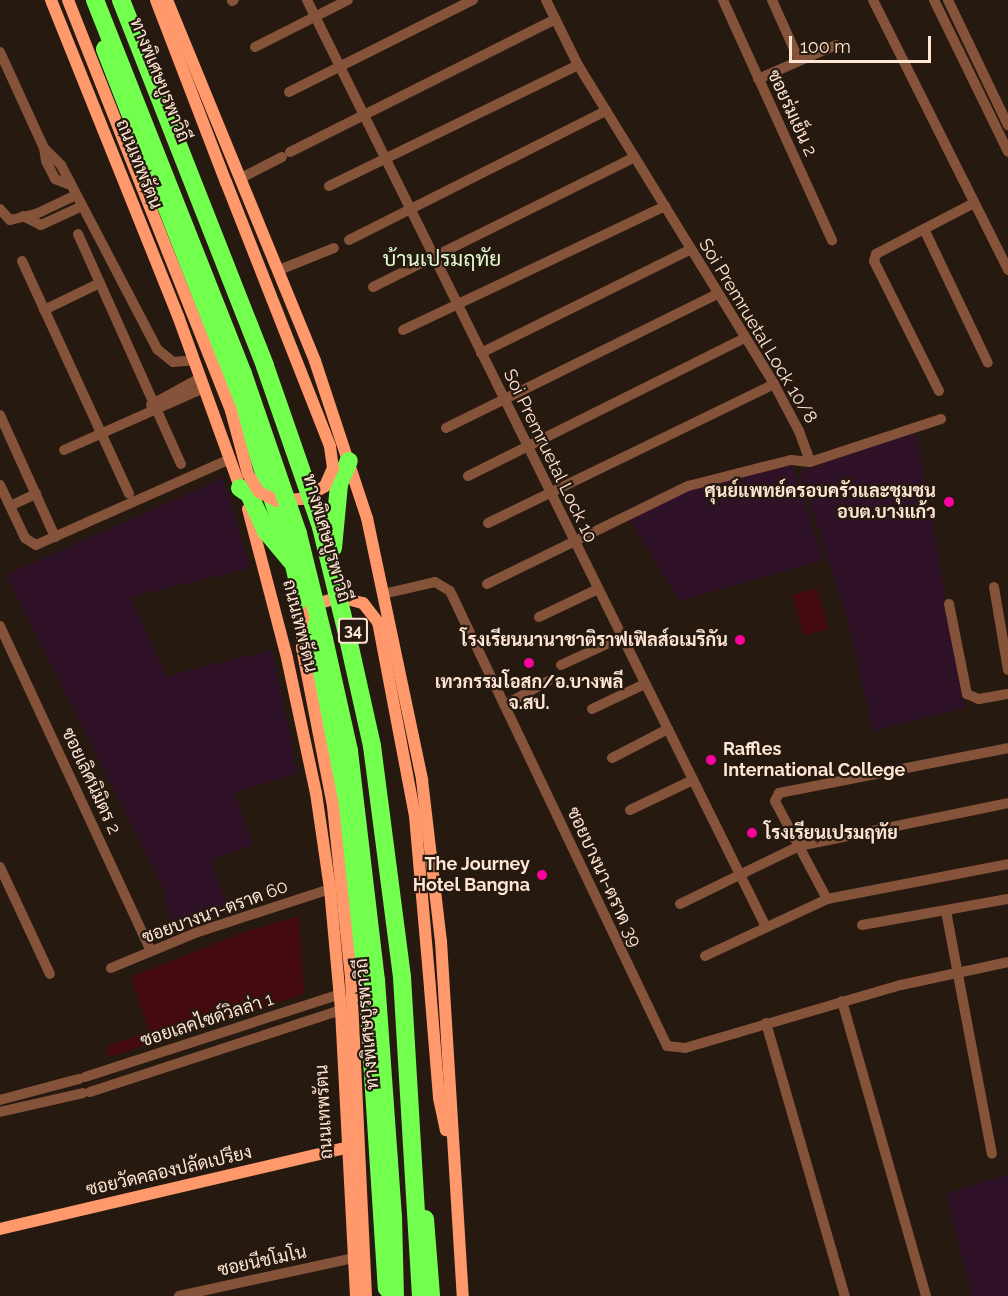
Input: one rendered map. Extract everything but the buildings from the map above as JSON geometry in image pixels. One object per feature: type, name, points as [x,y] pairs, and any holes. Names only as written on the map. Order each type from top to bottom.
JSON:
[{"type":"highway","name":"ถนนเทพรัตน","points":[[86,0],[233,378],[294,565],[336,753],[367,982],[387,1296]]},
{"type":"highway","points":[[95,0],[243,374],[298,534],[324,639],[349,751],[376,980],[393,1216],[394,1296]]},
{"type":"highway","name":"ทางพิเศษบูรพาวิถี","points":[[105,0],[252,371],[307,532],[358,749],[386,979],[402,1216],[404,1296]]},
{"type":"highway","name":"ทางพิเศษบูรพาวิถี","points":[[121,0],[265,366],[321,527],[347,634],[372,746],[402,977],[421,1296]]},
{"type":"highway","name":"34","points":[[127,0],[271,364],[333,548],[379,744],[409,975],[431,1296]]},
{"type":"highway","points":[[333,548],[339,484],[349,461]]},
{"type":"highway","points":[[240,488],[249,494],[266,531],[294,565]]},
{"type":"main road","name":"ถนนเทพรัตน","points":[[51,0],[194,360],[230,459],[287,658],[330,889],[340,994],[346,1148],[356,1296]]},
{"type":"main road","points":[[68,0],[231,411],[248,474],[259,492],[277,501],[302,499],[325,486],[333,468],[330,446],[156,0]]},
{"type":"main road","name":"34","points":[[167,0],[279,270],[368,518],[422,780],[441,941],[463,1296]]},
{"type":"main road","points":[[366,1296],[351,978],[333,806],[302,648],[302,619],[316,604],[340,597],[363,603],[378,622],[415,816],[440,1098],[455,1169]]},
{"type":"main road","name":"ซอยวัดคลองปลัดเปรียง","points":[[0,1228],[346,1148]]},
{"type":"street","name":"Soi Premruetal Lock 10","points":[[306,0],[765,925]]},
{"type":"street","points":[[255,47],[348,0]]},
{"type":"street","points":[[289,92],[473,0]]},
{"type":"street","name":"Soi Premruetal Lock 10/8","points":[[546,0],[578,65],[774,384],[799,431],[810,462]]},
{"type":"street","name":"ซอยร่มเย็น 2","points":[[723,0],[832,240]]},
{"type":"street","points":[[772,0],[799,60]]},
{"type":"street","points":[[873,0],[1008,270]]},
{"type":"street","points":[[934,0],[1007,148]]},
{"type":"street","points":[[948,0],[1008,125]]},
{"type":"street","points":[[241,178],[554,20]]},
{"type":"street","points":[[958,49],[969,44]]},
{"type":"street","points":[[758,79],[836,45]]},
{"type":"street","points":[[0,52],[44,148],[57,169],[56,179],[68,184],[157,348],[173,362],[194,360]]},
{"type":"street","points":[[329,186],[578,65]]},
{"type":"street","points":[[349,240],[606,111]]},
{"type":"street","points":[[373,287],[635,157]]},
{"type":"street","points":[[0,209],[6,220],[36,214],[74,196]]},
{"type":"street","points":[[939,391],[874,261],[876,254],[974,203]]},
{"type":"street","points":[[403,330],[665,206]]},
{"type":"street","points":[[23,215],[41,225],[80,207]]},
{"type":"street","points":[[924,229],[988,363]]},
{"type":"street","points":[[78,234],[152,407],[181,464]]},
{"type":"street","points":[[279,270],[334,248]]},
{"type":"street","points":[[481,353],[691,249]]},
{"type":"street","points":[[22,261],[129,494]]},
{"type":"street","points":[[44,310],[100,283]]},
{"type":"street","points":[[446,428],[717,294]]},
{"type":"street","points":[[468,476],[745,338]]},
{"type":"street","points":[[64,450],[202,383]]},
{"type":"street","points":[[488,523],[774,384]]},
{"type":"street","points":[[0,415],[54,537]]},
{"type":"street","points":[[487,584],[688,486],[791,460],[810,462],[941,419]]},
{"type":"street","points":[[0,485],[30,544],[54,537],[230,459]]},
{"type":"street","points":[[10,506],[36,494]]},
{"type":"street","name":"ซอยบางนา-ตราด 39","points":[[383,594],[435,582],[444,584],[504,705],[662,1042],[674,1048],[686,1048],[874,992],[1008,962]]},
{"type":"street","points":[[994,587],[1008,670]]},
{"type":"street","points":[[539,617],[598,589]]},
{"type":"street","points":[[949,604],[967,694],[979,699],[1008,694]]},
{"type":"street","name":"ซอยเลิศนิมิตร 2","points":[[0,626],[152,951]]},
{"type":"street","points":[[561,665],[622,637]]},
{"type":"street","points":[[504,705],[548,681]]},
{"type":"street","points":[[592,709],[645,684]]},
{"type":"street","points":[[612,758],[668,729]]},
{"type":"street","points":[[827,899],[775,801],[779,793],[1008,748]]},
{"type":"street","points":[[630,810],[693,780]]},
{"type":"street","points":[[680,904],[799,846],[1008,803]]},
{"type":"street","points":[[705,956],[765,925],[827,899],[1008,864]]},
{"type":"street","points":[[0,867],[50,974]]},
{"type":"street","name":"ซอยบางนา-ตราด 60","points":[[111,968],[152,951],[330,889]]},
{"type":"street","points":[[862,925],[1008,899]]},
{"type":"street","points":[[946,911],[992,1154]]},
{"type":"street","name":"ซอยเลคไซด์วิลล่า 1","points":[[340,994],[0,1102],[0,1112],[86,1092],[341,1010]]},
{"type":"street","points":[[842,1001],[926,1296]]},
{"type":"street","points":[[766,1023],[845,1296]]},
{"type":"street","points":[[71,1095],[77,1079]]},
{"type":"street","name":"ซอยนีชโมโน","points":[[179,1296],[353,1258]]},
{"type":"shaded area","points":[[916,430],[965,708],[873,731],[847,617],[800,472]]},
{"type":"shaded area","points":[[792,464],[823,560],[680,601],[627,516],[665,495]]},
{"type":"shaded area","points":[[223,478],[250,568],[131,597],[166,676],[272,650],[298,773],[235,793],[253,845],[210,860],[230,912],[172,929],[162,885],[6,575]]},
{"type":"shaded area","points":[[817,588],[828,629],[804,636],[792,595]]},
{"type":"shaded area","points":[[299,916],[304,994],[109,1057],[106,1046],[149,1032],[131,977],[244,932]]},
{"type":"shaded area","points":[[1008,1174],[1008,1296],[972,1296],[946,1194]]},
{"type":"place","name":"ศุนย์แพทย์ครอบครัวและชุมชน อบต.บางแก้ว","points":[[949,502]]},
{"type":"place","name":"โรงเรียนนานาชาติราฟเฟิลส์อเมริกัน","points":[[740,640]]},
{"type":"place","name":"เทวกรรมโอสก/อ.บางพลี จ.สป.","points":[[529,663]]},
{"type":"place","name":"Raffles International College","points":[[711,760]]},
{"type":"place","name":"โรงเรียนเปรมฤทัย","points":[[752,833]]},
{"type":"place","name":"The Journey Hotel Bangna","points":[[542,875]]},
{"type":"district","name":"บ้านเปรมฤทัย","points":[[442,259]]}]
